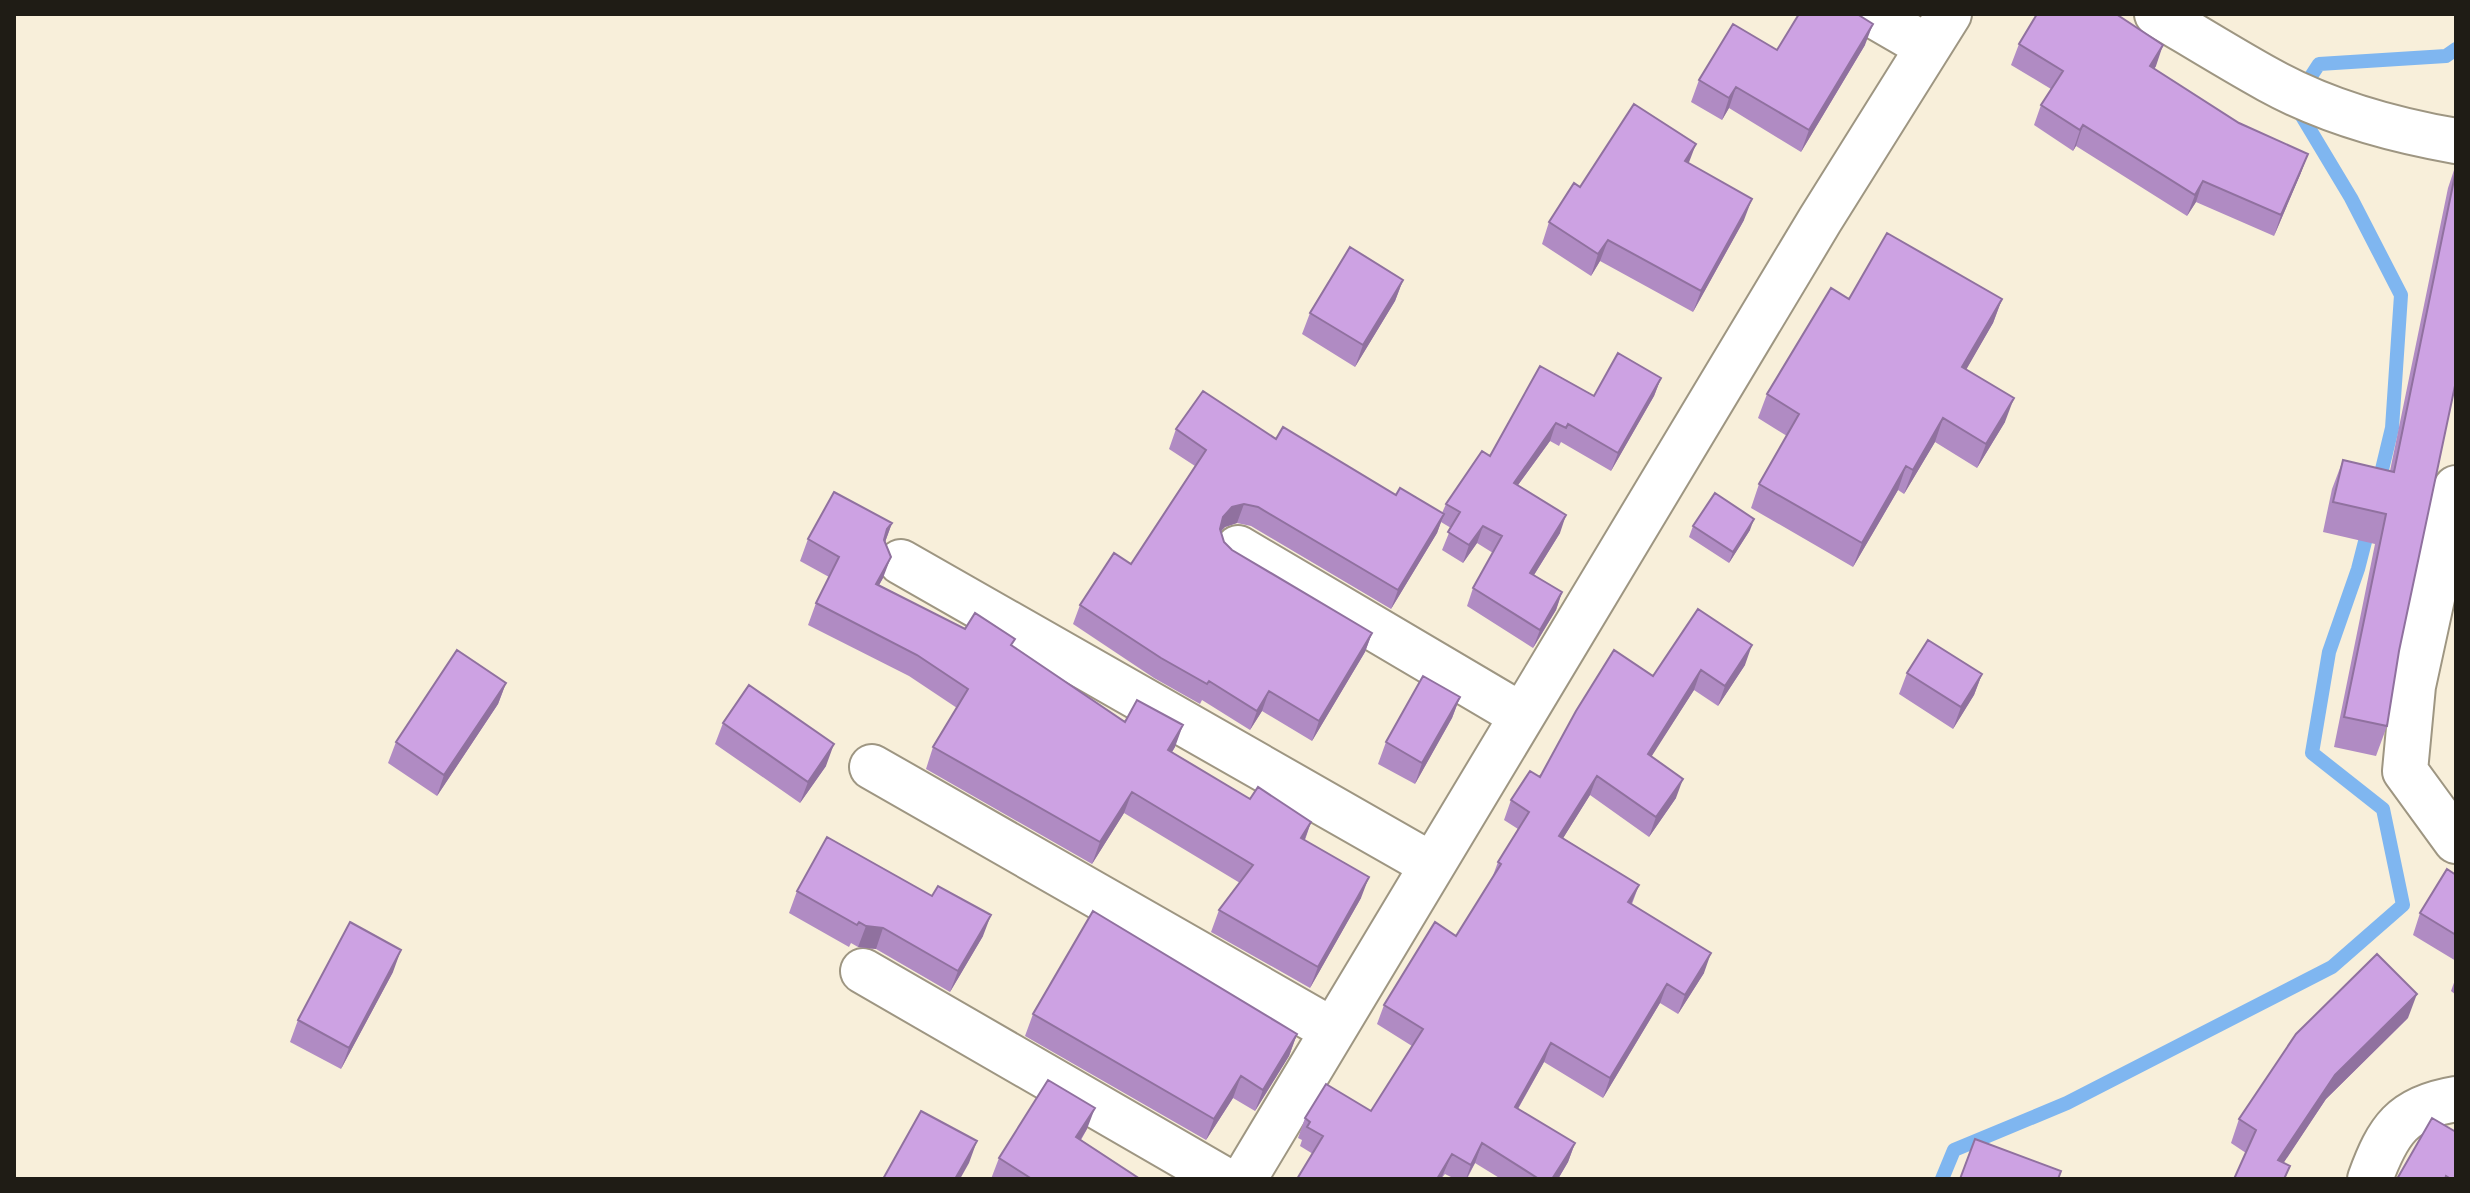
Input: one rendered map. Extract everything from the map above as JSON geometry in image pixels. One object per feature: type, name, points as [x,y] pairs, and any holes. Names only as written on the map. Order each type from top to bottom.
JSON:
[{"type":"street","points":[[1244,1179],[1521,715],[1938,30],[1871,14]]},
{"type":"street","points":[[2157,14],[2271,81],[2333,108],[2426,136],[2456,141]]},
{"type":"street","points":[[2456,488],[2413,686],[2405,771],[2456,841]]},
{"type":"street","points":[[1238,548],[1521,715]]},
{"type":"street","points":[[901,562],[1432,865]]},
{"type":"street","points":[[872,767],[1332,1030]]},
{"type":"street","points":[[863,971],[1223,1179]]},
{"type":"street","points":[[2370,1179],[2383,1144],[2405,1117],[2430,1103],[2456,1099]]},
{"type":"building","points":[[1799,14],[1857,14],[1873,24],[1809,130],[1736,87],[1729,98],[1699,80],[1733,24],[1777,50]]},
{"type":"building","points":[[2037,14],[2116,14],[2163,45],[2150,66],[2239,123],[2308,154],[2281,215],[2203,181],[2195,195],[2083,125],[2080,130],[2041,105],[2063,71],[2019,44]]},
{"type":"building","points":[[1634,104],[1696,144],[1685,161],[1752,199],[1701,291],[1608,240],[1598,254],[1549,222],[1574,183],[1580,187]]},
{"type":"building","points":[[2456,170],[2456,381],[2399,651],[2387,726],[2344,717],[2386,514],[2333,502],[2343,460],[2394,472]]},
{"type":"building","points":[[1887,233],[2002,299],[1962,367],[2014,398],[1986,444],[1943,418],[1913,470],[1906,466],[1862,543],[1759,484],[1799,414],[1767,394],[1831,288],[1849,299]]},
{"type":"building","points":[[1350,247],[1403,280],[1363,345],[1310,313]]},
{"type":"building","points":[[1618,353],[1661,378],[1618,453],[1568,424],[1566,428],[1556,423],[1514,483],[1566,515],[1530,573],[1562,592],[1540,630],[1473,588],[1502,536],[1483,526],[1469,545],[1448,532],[1460,512],[1446,504],[1482,451],[1490,456],[1540,366],[1594,396]]},
{"type":"building","points":[[1203,391],[1276,439],[1283,427],[1396,495],[1400,488],[1444,514],[1398,590],[1258,507],[1244,504],[1232,507],[1223,517],[1220,529],[1224,542],[1232,550],[1372,633],[1319,721],[1269,691],[1257,711],[1209,681],[1207,684],[1161,658],[1080,605],[1114,553],[1131,564],[1206,450],[1176,429]]},
{"type":"building","points":[[834,492],[892,523],[884,540],[891,557],[876,584],[965,629],[975,613],[1015,639],[1011,645],[1125,722],[1137,700],[1183,725],[1168,750],[1250,799],[1258,787],[1311,822],[1301,838],[1369,877],[1318,967],[1219,910],[1253,865],[1132,792],[1100,842],[933,747],[968,689],[917,655],[816,603],[839,557],[808,539]]},
{"type":"building","points":[[1715,493],[1754,519],[1733,552],[1693,526]]},
{"type":"building","points":[[1698,609],[1752,645],[1725,686],[1701,670],[1648,754],[1683,779],[1656,817],[1597,776],[1559,836],[1639,885],[1628,902],[1711,953],[1685,995],[1667,984],[1610,1078],[1551,1043],[1515,1107],[1575,1143],[1552,1179],[1539,1179],[1482,1143],[1471,1165],[1452,1154],[1437,1179],[1297,1179],[1323,1136],[1307,1127],[1310,1122],[1305,1118],[1326,1084],[1371,1111],[1423,1029],[1384,1005],[1435,922],[1456,936],[1529,812],[1511,800],[1530,771],[1540,777],[1614,650],[1653,676]]},
{"type":"building","points":[[1928,640],[1982,674],[1961,707],[1907,673]]},
{"type":"building","points":[[457,650],[506,683],[444,775],[396,742]]},
{"type":"building","points":[[1423,676],[1460,697],[1422,763],[1386,742]]},
{"type":"building","points":[[749,685],[834,744],[808,782],[723,723]]},
{"type":"building","points":[[827,837],[932,896],[938,886],[991,915],[958,971],[883,928],[859,922],[857,925],[797,891]]},
{"type":"building","points":[[2447,869],[2456,875],[2456,935],[2420,913]]},
{"type":"building","points":[[1093,911],[1297,1034],[1263,1090],[1241,1076],[1214,1119],[1033,1014]]},
{"type":"building","points":[[350,922],[401,950],[349,1048],[298,1020]]},
{"type":"building","points":[[2377,954],[2417,994],[2335,1075],[2278,1160],[2290,1166],[2284,1179],[2234,1179],[2256,1130],[2239,1119],[2296,1034]]},
{"type":"building","points":[[1048,1080],[1095,1108],[1076,1137],[1140,1179],[1032,1179],[999,1158]]},
{"type":"building","points":[[921,1111],[977,1141],[955,1179],[883,1179]]},
{"type":"building","points":[[2432,1118],[2456,1132],[2456,1179],[2446,1176],[2445,1179],[2397,1179]]},
{"type":"building","points":[[1975,1139],[2061,1171],[2058,1179],[1960,1179]]},
{"type":"waterway","points":[[2378,486],[2392,428],[2401,295],[2351,198],[2297,108],[2304,87],[2319,64],[2446,56],[2456,49]]},
{"type":"waterway","points":[[1942,1179],[1954,1150],[2067,1103],[2332,967],[2403,905],[2383,809],[2312,753],[2329,652],[2358,569],[2369,526]]}]
